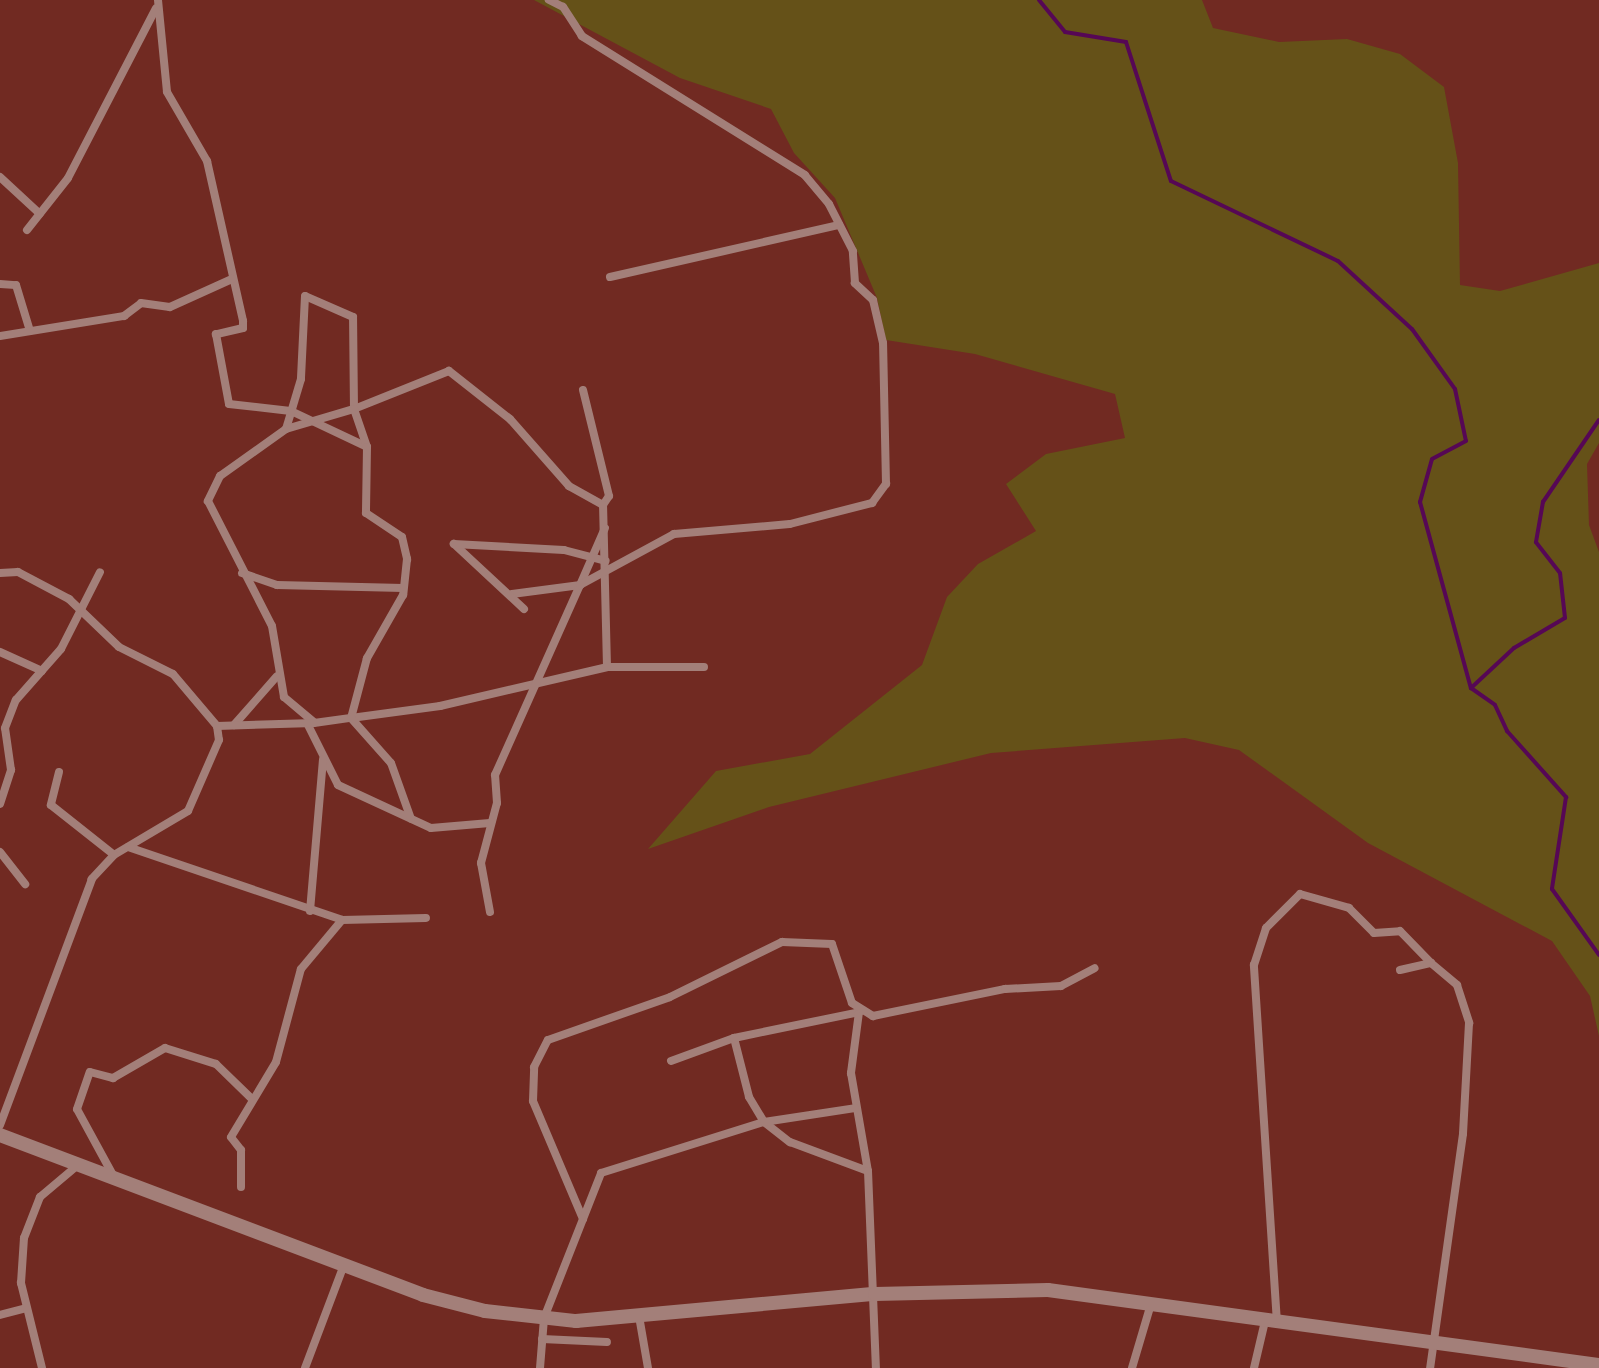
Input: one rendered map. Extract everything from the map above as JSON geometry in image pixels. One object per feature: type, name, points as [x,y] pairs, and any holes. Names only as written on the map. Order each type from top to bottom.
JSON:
[{"type":"street","points":[[512,594],[580,585],[606,566],[674,534],[790,524],[872,503],[886,484],[883,343],[873,300],[855,283],[853,251],[805,175],[582,36],[549,0]]},
{"type":"street","points":[[27,230],[68,178],[157,4]]},
{"type":"street","points":[[157,4],[167,92],[207,161],[243,328],[216,334],[229,404],[291,411],[367,447]]},
{"type":"street","points":[[0,177],[40,214]]},
{"type":"street","points":[[610,277],[839,225]]},
{"type":"street","points":[[0,336],[124,316],[141,303],[170,307],[232,279]]},
{"type":"street","points":[[0,284],[16,285],[30,331]]},
{"type":"street","points":[[286,429],[301,379],[305,296],[353,317],[354,409],[367,447],[366,513],[402,537],[403,588],[367,658],[351,718]]},
{"type":"street","points":[[490,823],[431,828],[338,785],[311,723],[290,705],[277,676],[272,626],[242,573],[208,501],[220,476],[286,429],[354,409],[449,371],[510,419],[569,486],[603,505]]},
{"type":"street","points":[[583,390],[609,496],[603,505],[607,524],[607,667]]},
{"type":"street","points":[[490,912],[481,863],[490,823],[495,775],[607,524]]},
{"type":"street","points":[[524,609],[512,594],[454,544],[592,557],[606,566]]},
{"type":"street","points":[[0,565],[18,572],[82,612],[119,647],[173,674],[217,726]]},
{"type":"street","points":[[0,573],[18,572]]},
{"type":"street","points":[[0,804],[11,770],[3,728],[16,700],[42,671],[82,612],[100,572]]},
{"type":"street","points":[[242,573],[277,585],[403,588]]},
{"type":"street","points":[[0,652],[42,671]]},
{"type":"street","points":[[217,726],[311,723],[351,718],[534,685],[607,667],[704,667]]},
{"type":"street","points":[[234,725],[277,676]]},
{"type":"street","points":[[351,718],[391,763],[411,819]]},
{"type":"street","points":[[0,1125],[88,889],[114,855],[198,800],[217,726]]},
{"type":"street","points":[[310,911],[324,757]]},
{"type":"street","points":[[59,772],[51,805],[114,855]]},
{"type":"street","points":[[128,847],[342,920],[426,918]]},
{"type":"street","points":[[0,852],[25,884]]},
{"type":"street","points":[[1254,1368],[1271,1322],[1254,965],[1266,928],[1300,894],[1349,908],[1374,933],[1400,931],[1457,985],[1469,1023],[1463,1134],[1429,1342],[1430,1368]]},
{"type":"street","points":[[241,1187],[241,1150],[231,1137],[276,1062],[301,969],[342,920]]},
{"type":"street","points":[[583,1219],[533,1101],[534,1067],[548,1040],[670,997],[782,942],[816,939],[840,951],[859,1012],[855,1108],[868,1171],[876,1368]]},
{"type":"street","points":[[1400,970],[1431,963]]},
{"type":"street","points":[[671,1061],[734,1038],[859,1012],[873,1016],[1005,989],[1061,986],[1095,968]]},
{"type":"street","points":[[734,1038],[749,1097],[764,1122],[790,1142],[868,1171]]},
{"type":"street","points":[[115,1178],[77,1109],[90,1072],[113,1078],[165,1048],[216,1064],[252,1099]]},
{"type":"street","points":[[540,1368],[544,1318],[601,1173],[764,1122],[855,1108]]},
{"type":"street","points":[[0,1135],[423,1295],[544,1318],[639,1316],[875,1294],[1048,1290],[1599,1365]]},
{"type":"street","points":[[42,1368],[21,1283],[30,1217],[40,1197],[79,1165]]},
{"type":"street","points":[[305,1368],[344,1265]]},
{"type":"street","points":[[1132,1368],[1152,1303]]},
{"type":"street","points":[[0,1315],[26,1308]]},
{"type":"street","points":[[639,1316],[648,1368]]},
{"type":"street","points":[[542,1339],[607,1342]]},
{"type":"shaded area","points":[[534,0],[1202,0],[1213,28],[1279,42],[1347,39],[1400,54],[1444,87],[1458,163],[1460,285],[1500,291],[1599,263],[1599,443],[1587,464],[1589,525],[1599,552],[1599,1036],[1590,996],[1552,941],[1368,843],[1239,750],[1185,738],[991,753],[769,807],[648,849],[716,771],[810,754],[922,665],[947,597],[978,564],[1036,531],[1006,484],[1046,454],[1125,438],[1115,394],[975,354],[886,340],[877,298],[835,198],[794,153],[771,109],[680,78]]},
{"type":"waterway","points":[[1039,0],[1065,32],[1126,42],[1171,181],[1338,261],[1412,329],[1455,389],[1466,441],[1432,459],[1420,502],[1471,688],[1495,705],[1507,731],[1566,797],[1552,889],[1599,955]]},
{"type":"waterway","points":[[1471,688],[1514,648],[1565,618],[1560,573],[1536,542],[1543,502],[1599,420]]}]
